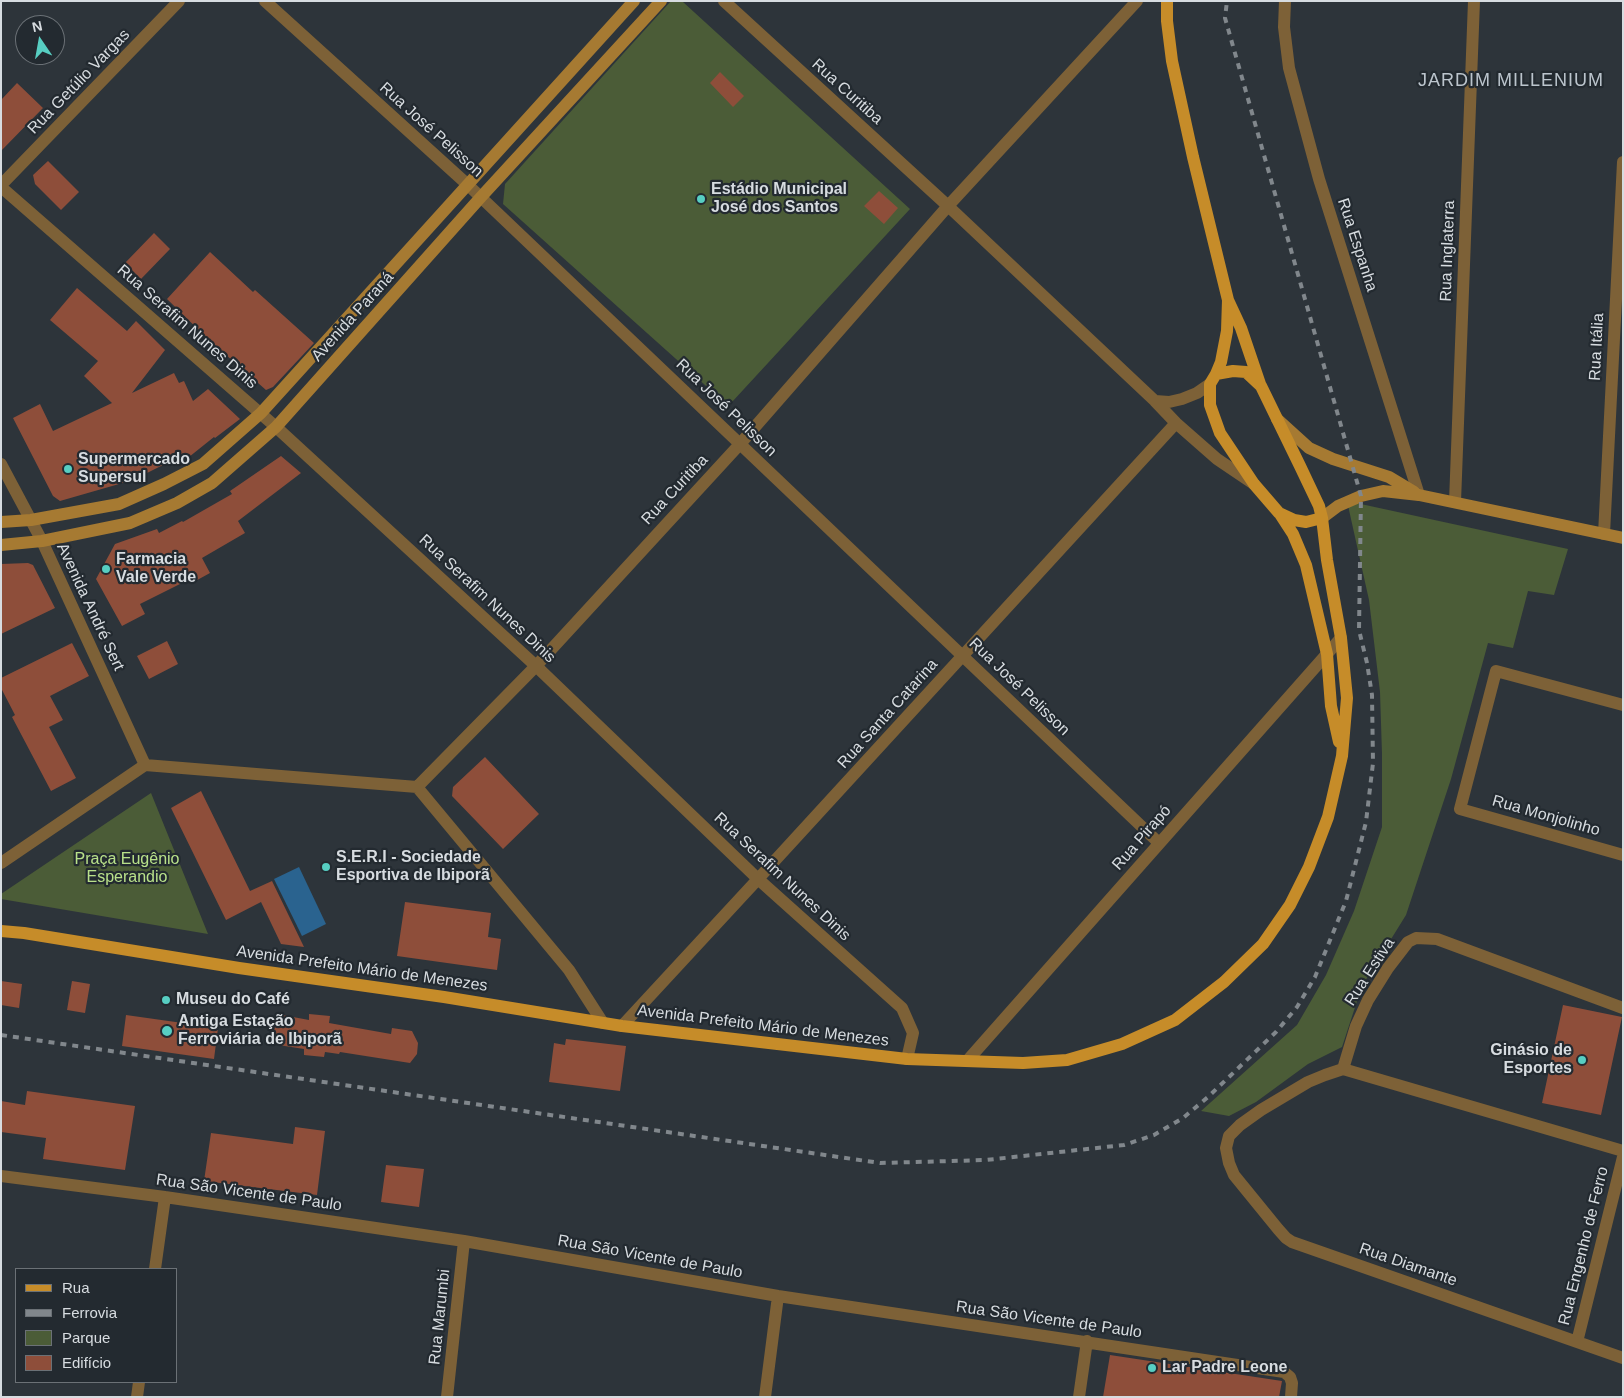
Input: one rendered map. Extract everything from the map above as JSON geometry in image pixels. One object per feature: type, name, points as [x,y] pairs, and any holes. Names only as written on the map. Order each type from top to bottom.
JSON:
[{"type":"main road","name":"Avenida Paraná","points":[[1,522],[31,520],[119,504],[204,464],[260,413],[634,1]]},
{"type":"main road","name":"Avenida Paraná","points":[[1,545],[42,542],[130,523],[177,503],[212,483],[276,427],[481,197],[661,1]]},
{"type":"main road","points":[[1168,1],[1167,21],[1172,61],[1193,157],[1228,300],[1241,328],[1261,386]]},
{"type":"main road","points":[[1213,379],[1221,362],[1227,331],[1228,300]]},
{"type":"main road","points":[[1213,379],[1233,371],[1246,372],[1261,386]]},
{"type":"main road","name":"Avenida Prefeito Mário de Menezes","points":[[1213,379],[1210,405],[1220,433],[1254,484],[1279,513],[1293,534],[1306,565],[1327,654],[1331,706],[1342,756]]},
{"type":"main road","name":"Avenida Prefeito Mário de Menezes","points":[[1,931],[24,933],[239,968],[444,997],[622,1026],[907,1059],[1023,1063],[1067,1060],[1122,1044],[1175,1020],[1224,982],[1263,944],[1290,905],[1309,867],[1328,816],[1342,756],[1347,698],[1341,638],[1327,560],[1322,518],[1319,506],[1261,386]]},
{"type":"main road","points":[[1275,418],[1309,448],[1332,459],[1388,477],[1418,494]]},
{"type":"main road","points":[[1279,513],[1294,520],[1306,522],[1322,518],[1338,506],[1361,496],[1383,491],[1418,494],[1623,538]]},
{"type":"main road","name":"Avenida Prefeito Mário de Menezes","points":[[1,923],[24,933]]},
{"type":"street","name":"Rua Getúlio Vargas","points":[[1,186],[179,1]]},
{"type":"street","name":"Rua José Pelisson","points":[[266,1],[481,197],[1159,843]]},
{"type":"street","name":"Rua Curitiba","points":[[724,1],[948,206]]},
{"type":"street","name":"Rua Curitiba","points":[[417,787],[536,666],[740,444],[948,206],[1137,1]]},
{"type":"street","name":"Rua Espanha","points":[[1285,1],[1284,27],[1291,77],[1319,179],[1418,494]]},
{"type":"street","name":"Rua Inglaterra","points":[[1455,502],[1474,1]]},
{"type":"street","name":"Rua Itália","points":[[1604,534],[1623,162]]},
{"type":"street","name":"Rua Serafim Nunes Dinis","points":[[1,186],[276,427],[536,666],[758,879],[902,1008],[913,1033],[907,1059]]},
{"type":"street","points":[[948,206],[1176,423],[1217,459],[1254,484]]},
{"type":"street","points":[[1155,401],[1169,402],[1182,399],[1197,393],[1213,379]]},
{"type":"street","name":"Rua Santa Catarina","points":[[622,1026],[1176,423]]},
{"type":"street","name":"Avenida André Sert","points":[[1,464],[42,542],[145,765]]},
{"type":"street","name":"Rua Pirapó","points":[[967,1061],[1341,638]]},
{"type":"street","name":"Rua Monjolinho","points":[[1623,705],[1496,671],[1460,809],[1623,855]]},
{"type":"street","points":[[1,863],[145,765],[417,787],[569,970],[603,1023]]},
{"type":"street","name":"Rua Estiva","points":[[1343,1069],[1356,1026],[1365,1005],[1388,968],[1408,942],[1416,938],[1437,938],[1623,1008]]},
{"type":"street","points":[[1343,1069],[1623,1151]]},
{"type":"street","name":"Rua Diamante","points":[[1343,1069],[1325,1074],[1308,1082],[1260,1110],[1229,1136],[1226,1148],[1229,1164],[1234,1175],[1286,1238],[1292,1242],[1623,1358]]},
{"type":"street","name":"Rua Engenho de Ferro","points":[[1577,1342],[1623,1157]]},
{"type":"street","name":"Rua São Vicente de Paulo","points":[[1,1176],[165,1197],[464,1241],[778,1296],[1284,1372],[1290,1377],[1292,1383],[1291,1397]]},
{"type":"street","points":[[155,1268],[165,1197]]},
{"type":"street","name":"Rua Marumbi","points":[[447,1397],[464,1241]]},
{"type":"street","points":[[765,1397],[778,1296]]},
{"type":"street","points":[[1079,1397],[1087,1341]]},
{"type":"street","points":[[137,1397],[139,1383]]},
{"type":"green space","name":"Estádio Municipal José dos Santos","points":[[671,1],[683,2],[910,209],[732,402],[724,402],[503,204],[505,184]]},
{"type":"green space","points":[[1347,501],[1568,549],[1554,595],[1528,591],[1513,648],[1488,643],[1451,779],[1406,915],[1362,986],[1342,1047],[1308,1064],[1256,1102],[1229,1116],[1201,1111],[1297,1025],[1326,975],[1354,911],[1382,827],[1380,692],[1369,600]]},
{"type":"green space","name":"Praça Eugênio Esperandio","points":[[151,793],[208,934],[1,899],[1,894]]},
{"type":"water","points":[[299,867],[326,924],[302,936],[274,879]]},
{"type":"building","points":[[720,72],[744,96],[733,107],[710,83]]},
{"type":"building","points":[[17,83],[43,108],[1,151],[1,100]]},
{"type":"building","points":[[48,161],[79,192],[61,210],[35,184],[33,175]]},
{"type":"building","points":[[879,191],[898,208],[884,224],[864,206]]},
{"type":"building","points":[[154,233],[170,249],[141,279],[125,263]]},
{"type":"building","points":[[210,252],[253,292],[255,290],[314,343],[273,387],[266,390],[209,340],[167,299]]},
{"type":"building","points":[[77,288],[127,331],[136,321],[165,350],[132,393],[174,373],[179,383],[184,381],[193,401],[208,389],[240,419],[184,461],[181,456],[133,480],[60,501],[53,496],[13,418],[40,404],[53,431],[112,403],[84,376],[98,361],[50,320]]},
{"type":"building","points":[[281,456],[301,473],[238,521],[245,533],[202,558],[210,573],[190,584],[188,580],[140,604],[145,614],[122,626],[96,579],[115,544],[157,529],[159,533],[183,522],[232,494],[230,491]]},
{"type":"building","points":[[28,563],[33,565],[55,608],[1,634],[1,564]]},
{"type":"building","points":[[167,641],[178,664],[149,679],[137,656]]},
{"type":"building","points":[[72,643],[89,676],[50,696],[63,720],[49,727],[76,778],[51,791],[12,717],[15,715],[1,688],[1,678]]},
{"type":"building","points":[[485,757],[539,814],[503,849],[452,796],[453,787]]},
{"type":"building","points":[[201,791],[250,891],[272,881],[304,947],[281,944],[261,902],[226,920],[171,808]]},
{"type":"building","points":[[405,902],[491,913],[488,937],[501,939],[497,970],[397,956]]},
{"type":"building","points":[[1,981],[22,984],[19,1008],[1,1005]]},
{"type":"building","points":[[72,981],[90,984],[85,1013],[67,1010]]},
{"type":"building","name":"Ginásio de Esportes","points":[[1563,1005],[1622,1017],[1601,1115],[1542,1103]]},
{"type":"building","points":[[277,1014],[309,1020],[309,1014],[330,1016],[329,1023],[391,1034],[392,1028],[412,1031],[418,1043],[417,1054],[410,1063],[340,1052],[339,1054],[325,1052],[324,1057],[304,1055],[304,1049],[272,1044]]},
{"type":"building","points":[[126,1015],[218,1028],[214,1059],[122,1046]]},
{"type":"building","points":[[566,1039],[626,1046],[620,1091],[549,1082],[554,1043],[565,1045]]},
{"type":"building","points":[[27,1091],[135,1106],[125,1170],[43,1159],[46,1138],[1,1132],[1,1101],[25,1105]]},
{"type":"building","points":[[295,1127],[325,1131],[317,1195],[204,1181],[211,1133],[293,1144]]},
{"type":"building","points":[[386,1165],[424,1169],[419,1207],[381,1202]]},
{"type":"building","name":"Lar Padre Leone","points":[[1110,1355],[1282,1381],[1279,1397],[1103,1397]]},
{"type":"railway","points":[[1,1035],[880,1163],[986,1160],[1124,1145],[1154,1135],[1183,1118],[1208,1097],[1276,1032],[1297,1007],[1315,977],[1346,901],[1366,822],[1373,763],[1372,695],[1359,630],[1361,496],[1225,18],[1227,1]]},
{"type":"place","name":"Estádio Municipal José dos Santos","points":[[701,199]]},
{"type":"place","name":"Supermercado Supersul","points":[[68,469]]},
{"type":"place","name":"Farmacia Vale Verde","points":[[106,569]]},
{"type":"place","name":"S.E.R.I - Sociedade Esportiva de Ibiporã","points":[[326,867]]},
{"type":"place","name":"Museu do Café","points":[[166,1000]]},
{"type":"place","name":"Antiga Estação Ferroviária de Ibiporã","points":[[167,1031]]},
{"type":"place","name":"Ginásio de Esportes","points":[[1582,1060]]},
{"type":"place","name":"Lar Padre Leone","points":[[1152,1368]]},
{"type":"district","name":"JARDIM MILLENIUM","points":[[1511,81]]}]
